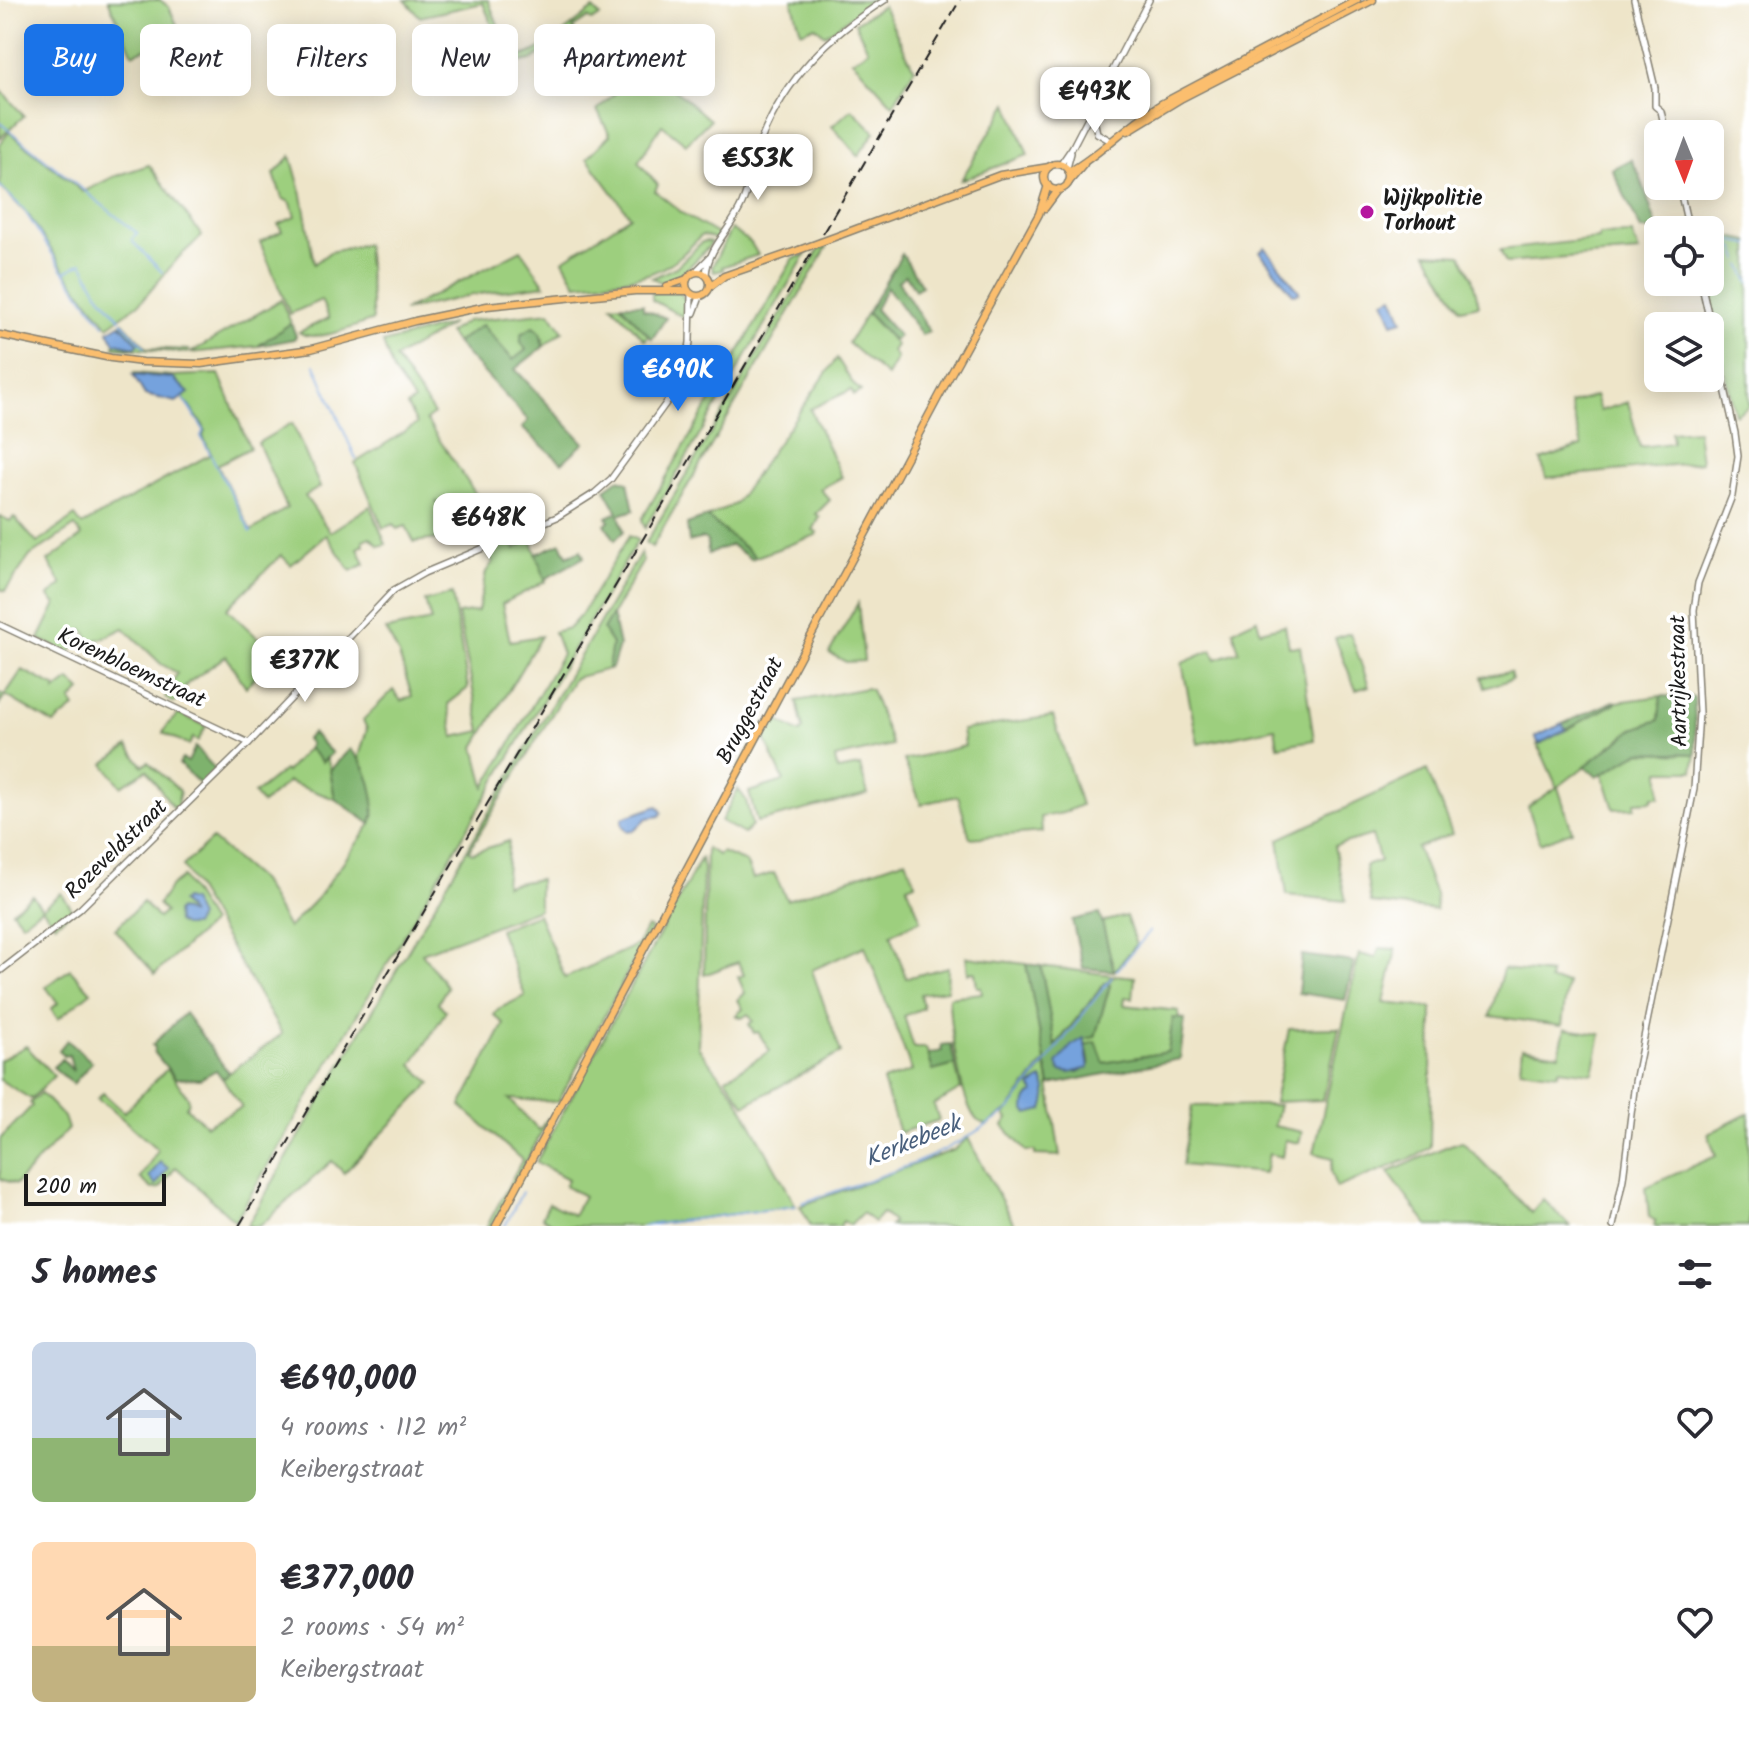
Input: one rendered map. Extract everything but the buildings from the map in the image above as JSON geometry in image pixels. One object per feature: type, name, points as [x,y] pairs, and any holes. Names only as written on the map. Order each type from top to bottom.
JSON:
[{"type":"main road","points":[[635,291],[690,293],[700,297],[724,276],[990,178],[1011,171],[1066,168],[1084,163],[1142,115],[1357,0]]},
{"type":"main road","points":[[1111,141],[1195,91],[1373,0]]},
{"type":"main road","points":[[1028,170],[1059,189],[1082,169],[1084,163]]},
{"type":"main road","points":[[1047,183],[1045,174],[1049,167]]},
{"type":"main road","points":[[1066,168],[1068,183]]},
{"type":"main road","name":"Bruggestraat","points":[[1039,214],[1047,183]]},
{"type":"main road","name":"Bruggestraat","points":[[496,1226],[933,405],[1039,214],[1059,189]]},
{"type":"main road","points":[[0,335],[111,358],[201,364],[311,349],[415,321],[487,306],[673,285],[694,273],[724,276]]},
{"type":"main road","points":[[707,276],[711,286]]},
{"type":"main road","points":[[687,279],[690,293]]},
{"type":"street","points":[[694,273],[712,254],[740,208],[760,144],[783,96],[827,41],[885,0]]},
{"type":"street","points":[[1066,168],[1072,148],[1149,0]]},
{"type":"street","points":[[1634,0],[1655,88],[1655,106],[1661,111],[1663,120]]},
{"type":"street","points":[[1092,109],[1095,131],[1101,138],[1111,141]]},
{"type":"street","points":[[707,276],[712,254]]},
{"type":"street","points":[[690,293],[692,317]]},
{"type":"street","name":"Aartrijkestraat","points":[[1613,1226],[1623,1179],[1635,1082],[1694,789],[1699,713],[1694,625],[1698,583],[1727,513],[1736,478],[1738,456],[1735,433],[1704,296]]},
{"type":"street","points":[[692,317],[700,297]]},
{"type":"street","name":"Rozeveldstraat","points":[[0,971],[80,909],[249,743],[394,590],[424,573],[557,517],[611,479],[685,377],[692,317]]},
{"type":"street","name":"Korenbloemstraat","points":[[0,625],[249,743]]},
{"type":"green space","points":[[108,0],[160,0],[169,7],[177,24],[140,24],[140,51],[133,54],[124,35],[124,24],[119,24]]},
{"type":"green space","points":[[405,0],[488,0],[498,24],[492,24],[483,3],[420,17]]},
{"type":"green space","points":[[792,0],[874,0],[825,35],[815,26],[801,32]]},
{"type":"green space","points":[[883,6],[914,69],[893,105],[852,60],[868,50],[855,23]]},
{"type":"green space","points":[[593,9],[600,16],[592,21],[588,18],[574,24]]},
{"type":"green space","points":[[534,51],[532,60],[518,63],[518,58]]},
{"type":"green space","points":[[0,89],[24,116],[0,138]]},
{"type":"green space","points":[[612,96],[682,96],[710,120],[686,144],[662,125],[638,162],[658,185],[655,191],[685,215],[719,235],[716,239],[702,235],[679,257],[656,271],[630,278],[576,284],[563,260],[630,216],[587,158],[610,135],[597,110]]},
{"type":"green space","points":[[1008,103],[1028,155],[961,180]]},
{"type":"green space","points":[[852,109],[875,132],[858,156],[832,126]]},
{"type":"green space","points":[[9,132],[83,192],[113,177],[149,165],[202,236],[179,257],[140,303],[108,326],[67,274],[29,216],[0,186],[0,144]]},
{"type":"green space","points":[[291,156],[302,195],[314,264],[330,252],[366,244],[373,320],[335,333],[314,336],[299,332],[329,318],[321,300],[290,314],[260,242],[282,231],[278,224],[295,217],[291,203],[282,198],[274,174]]},
{"type":"green space","points":[[1631,159],[1640,176],[1644,200],[1648,200],[1653,216],[1644,216],[1644,230],[1641,230],[1612,169]]},
{"type":"green space","points":[[731,229],[751,243],[758,255],[714,272],[712,267]]},
{"type":"green space","points":[[1632,234],[1639,252],[1506,263],[1500,250],[1598,239],[1599,235]]},
{"type":"green space","points":[[1724,236],[1749,241],[1749,406],[1735,415],[1724,366],[1724,312],[1712,312],[1708,296],[1724,296]]},
{"type":"green space","points":[[702,242],[711,242],[710,245],[676,277],[663,283],[652,278],[676,267]]},
{"type":"green space","points":[[827,247],[652,547],[646,543],[820,248]]},
{"type":"green space","points":[[521,250],[545,285],[472,295],[403,311]]},
{"type":"green space","points":[[1427,253],[1461,255],[1472,277],[1479,305],[1461,309]]},
{"type":"green space","points":[[806,254],[645,528],[642,519],[793,259]]},
{"type":"green space","points":[[902,254],[922,286],[915,290],[906,275],[898,281],[929,331],[922,335],[887,287],[875,309],[899,336],[894,341],[867,313]]},
{"type":"green space","points":[[679,291],[686,301],[685,318],[652,300],[652,292]]},
{"type":"green space","points":[[281,300],[291,323],[258,346],[190,353]]},
{"type":"green space","points":[[620,304],[649,336],[645,340],[612,305]]},
{"type":"green space","points":[[620,304],[643,304],[643,309],[666,318],[652,339]]},
{"type":"green space","points":[[550,312],[563,331],[543,347],[543,339],[521,342],[527,350],[513,360],[482,325],[456,343],[448,333],[467,321]]},
{"type":"green space","points":[[867,313],[896,345],[892,351],[897,358],[887,376],[848,343]]},
{"type":"green space","points":[[123,322],[147,348],[189,350],[188,353],[114,347],[115,343],[134,347],[120,324]]},
{"type":"green space","points":[[291,323],[296,336],[294,339],[258,346]]},
{"type":"green space","points":[[452,324],[395,358],[434,414],[426,420],[485,508],[452,527],[443,511],[449,505],[442,508],[436,501],[450,527],[439,532],[438,539],[414,542],[406,526],[397,529],[394,524],[383,528],[355,463],[417,424],[407,406],[414,401],[393,371],[383,343]]},
{"type":"green space","points":[[482,325],[513,360],[526,350],[521,334],[533,327],[540,332],[543,347],[515,369],[584,443],[562,463],[522,428],[528,420],[456,343]]},
{"type":"green space","points":[[837,358],[861,391],[854,395],[851,390],[810,409],[842,477],[820,489],[830,500],[816,514],[820,517],[813,530],[817,532],[816,535],[756,557],[707,517],[735,504]]},
{"type":"green space","points":[[133,373],[173,376],[219,374],[250,448],[217,465],[251,531],[287,508],[258,443],[292,423],[320,487],[305,496],[330,532],[370,506],[386,544],[379,546],[370,537],[363,540],[364,545],[358,548],[365,564],[351,571],[326,535],[291,565],[281,555],[227,609],[275,654],[246,687],[226,656],[188,683],[174,703],[165,698],[177,673],[161,664],[124,628],[91,641],[83,629],[70,654],[39,639],[56,604],[48,596],[62,585],[48,561],[82,536],[75,526],[30,556],[5,591],[0,589],[0,516],[10,521],[14,517],[37,543],[75,516],[82,525],[211,454],[203,436],[203,425],[183,398],[188,393],[173,378]]},
{"type":"green space","points":[[1595,396],[1600,411],[1628,402],[1640,447],[1672,443],[1671,432],[1697,430],[1701,462],[1546,478],[1541,460],[1582,446],[1570,404]]},
{"type":"green space","points":[[619,479],[628,482],[634,510],[619,515],[624,531],[615,540],[605,524],[609,521],[607,517],[618,512],[605,489]]},
{"type":"green space","points":[[707,517],[756,557],[751,559],[731,545],[708,554],[707,541],[703,538],[689,542],[687,524]]},
{"type":"green space","points":[[629,536],[638,540],[235,1221],[176,1167],[160,1188],[152,1189],[140,1178],[158,1150],[97,1099],[103,1093],[124,1112],[167,1069],[188,1097],[186,1107],[206,1125],[242,1107],[222,1078],[282,1034],[183,866],[212,839],[261,881],[288,928],[317,898],[371,824],[374,815],[371,785],[359,757],[367,729],[363,720],[393,690],[401,701],[412,696],[399,655],[386,630],[431,621],[425,601],[452,594],[468,688],[448,704],[454,737],[481,731],[458,614],[478,611],[486,572],[493,562],[486,551],[511,540],[515,549],[531,539],[546,581],[502,604],[510,641],[541,636],[475,747],[485,787],[562,654],[554,632],[569,628],[581,615]]},
{"type":"green space","points":[[561,543],[567,556],[581,550],[584,557],[545,579],[536,554]]},
{"type":"green space","points":[[641,552],[643,561],[603,630],[612,644],[608,669],[574,678],[469,851],[472,853],[509,841],[505,885],[539,879],[539,909],[422,953],[447,987],[438,1003],[446,1011],[412,1065],[431,1083],[344,1173],[332,1161],[260,1226],[247,1226]]},
{"type":"green space","points":[[858,603],[864,661],[846,662],[829,653]]},
{"type":"green space","points":[[612,614],[619,646],[612,668],[608,669],[612,644],[603,630]]},
{"type":"green space","points":[[1257,619],[1260,631],[1285,625],[1289,647],[1300,646],[1314,740],[1278,746],[1275,728],[1198,744],[1182,663],[1212,650],[1216,659],[1239,651],[1233,630]]},
{"type":"green space","points":[[1350,633],[1369,686],[1356,690],[1335,638]]},
{"type":"green space","points":[[22,670],[56,687],[55,691],[70,680],[81,691],[71,701],[75,707],[54,724],[5,695]]},
{"type":"green space","points":[[1510,672],[1512,679],[1485,688],[1482,677]]},
{"type":"green space","points":[[867,688],[871,690],[892,745],[835,758],[837,770],[860,766],[868,794],[757,822],[749,792],[784,781],[765,739],[775,719],[800,733],[803,729],[797,701]]},
{"type":"green space","points":[[1661,696],[1659,720],[1633,729],[1558,787],[1572,831],[1540,843],[1528,807],[1557,787],[1538,745],[1617,702]]},
{"type":"green space","points":[[1661,696],[1694,697],[1696,754],[1640,752],[1597,777],[1585,766],[1634,729],[1659,720]]},
{"type":"green space","points":[[1617,702],[1566,730],[1562,724]]},
{"type":"green space","points":[[179,714],[206,726],[198,741],[193,738],[189,745],[163,733]]},
{"type":"green space","points":[[1053,716],[1081,805],[1063,813],[1041,817],[1042,832],[970,838],[958,796],[921,804],[904,760],[965,746],[962,730]]},
{"type":"green space","points":[[312,733],[332,753],[322,762],[308,748],[310,744],[306,739]]},
{"type":"green space","points":[[128,746],[143,766],[148,762],[180,791],[176,812],[147,770],[121,786],[104,764]]},
{"type":"green space","points":[[195,747],[216,770],[201,785],[179,764],[182,759],[188,762]]},
{"type":"green space","points":[[308,748],[322,762],[327,759],[332,768],[335,799],[288,782],[262,804],[254,794],[284,770],[286,772]]},
{"type":"green space","points":[[350,749],[357,756],[371,784],[374,805],[371,824],[335,799],[330,770]]},
{"type":"green space","points":[[1640,752],[1696,754],[1693,771],[1660,771],[1660,797],[1635,802],[1635,808],[1614,809],[1603,774]]},
{"type":"green space","points":[[1427,770],[1452,834],[1417,848],[1435,894],[1436,910],[1371,903],[1365,866],[1380,861],[1372,835],[1334,846],[1346,901],[1287,895],[1279,839]]},
{"type":"green space","points":[[738,789],[746,800],[752,826],[744,834],[721,821]]},
{"type":"green space","points":[[706,848],[718,855],[721,852],[746,862],[753,879],[774,873],[787,900],[906,859],[915,883],[907,886],[921,920],[891,934],[906,978],[948,967],[947,990],[920,994],[923,1008],[904,1016],[914,1048],[926,1048],[933,1070],[955,1065],[961,1089],[934,1105],[939,1120],[899,1133],[883,1081],[912,1071],[865,946],[812,970],[841,1053],[745,1105],[726,1078],[770,1051],[758,1032],[754,1033],[749,1024],[753,1021],[748,1014],[742,1018],[736,1015],[743,1009],[738,1000],[745,993],[738,977],[744,975],[738,962],[704,975]]},
{"type":"green space","points":[[701,858],[698,1047],[736,1096],[796,1206],[640,1226],[557,1226],[542,1217],[549,1203],[573,1215],[584,1196],[565,1186],[568,1179],[536,1162]]},
{"type":"green space","points":[[183,877],[211,923],[155,974],[115,929],[143,902],[158,918],[165,912],[158,904],[171,886]]},
{"type":"green space","points":[[61,893],[71,912],[55,924],[42,908]]},
{"type":"green space","points":[[32,895],[42,908],[22,923],[12,911]]},
{"type":"green space","points":[[538,914],[565,978],[637,945],[647,927],[651,929],[558,1102],[509,1099],[539,1130],[547,1119],[547,1122],[492,1226],[487,1226],[522,1160],[461,1106],[504,1024],[494,1015],[498,1009],[525,996],[499,929]]},
{"type":"green space","points":[[1099,914],[1114,971],[1083,968],[1072,920]]},
{"type":"green space","points":[[1126,916],[1136,945],[1114,971],[1102,922]]},
{"type":"green space","points":[[1379,948],[1396,949],[1384,1003],[1432,1008],[1430,1147],[1417,1156],[1336,1188],[1331,1172],[1333,1158],[1314,1153],[1359,954],[1376,958]]},
{"type":"green space","points":[[1302,955],[1354,962],[1345,1000],[1298,993]]},
{"type":"green space","points":[[966,957],[1026,964],[1045,1061],[1009,1109],[987,1125],[976,1119],[965,1095],[951,1024],[949,997],[982,993],[981,987],[977,987],[975,972],[968,973]]},
{"type":"green space","points":[[1026,964],[1041,966],[1055,1046],[1105,983],[1110,985],[1095,1037],[1076,1044],[1060,1071],[1078,1072],[1090,1065],[1086,1045],[1096,1042],[1104,1063],[1168,1052],[1173,1018],[1185,1019],[1180,1059],[1050,1085]]},
{"type":"green space","points":[[1041,966],[1112,975],[1055,1047]]},
{"type":"green space","points":[[70,969],[91,992],[58,1019],[51,1009],[58,1003],[46,987]]},
{"type":"green space","points":[[1503,969],[1550,974],[1549,981],[1567,983],[1562,1026],[1490,1016]]},
{"type":"green space","points":[[1115,975],[1135,977],[1133,998],[1125,997],[1124,1005],[1179,1011],[1178,1019],[1173,1019],[1168,1052],[1103,1063],[1096,1043],[1086,1045],[1084,1038],[1095,1037],[1110,985],[1107,984]]},
{"type":"green space","points":[[185,1013],[228,1072],[226,1077],[222,1078],[216,1070],[200,1079],[175,1078],[154,1052],[152,1045]]},
{"type":"green space","points":[[1339,1028],[1323,1100],[1274,1102],[1289,1029]]},
{"type":"green space","points":[[1565,1029],[1601,1034],[1593,1073],[1559,1069],[1558,1074],[1520,1069],[1522,1048],[1559,1054]]},
{"type":"green space","points":[[67,1040],[92,1062],[73,1084],[53,1067],[62,1059],[73,1071],[69,1055],[64,1056],[59,1050]]},
{"type":"green space","points":[[951,1044],[955,1065],[933,1071],[928,1054],[942,1051],[941,1045]]},
{"type":"green space","points":[[26,1046],[54,1076],[31,1099],[0,1080],[0,1060]]},
{"type":"green space","points":[[1046,1064],[1060,1156],[1035,1155],[1035,1151],[1026,1151],[1003,1126],[1008,1119],[1005,1115]]},
{"type":"green space","points":[[41,1093],[64,1117],[68,1129],[16,1184],[0,1179],[0,1139]]},
{"type":"green space","points":[[1279,1105],[1274,1126],[1302,1132],[1299,1143],[1285,1140],[1282,1157],[1269,1154],[1265,1173],[1182,1165],[1192,1106]]},
{"type":"green space","points":[[1749,1113],[1749,1226],[1655,1226],[1656,1221],[1649,1217],[1646,1187],[1716,1156],[1708,1134]]},
{"type":"green space","points":[[968,1138],[1015,1226],[890,1226],[893,1222],[882,1213],[874,1222],[862,1213],[850,1225],[843,1221],[840,1226],[811,1226],[800,1206],[954,1150]]},
{"type":"green space","points":[[1462,1141],[1532,1213],[1543,1199],[1570,1226],[1428,1226],[1388,1172]]},
{"type":"water","points":[[1265,247],[1299,293],[1293,294],[1260,252]]},
{"type":"water","points":[[1393,296],[1403,320],[1393,323],[1384,300]]},
{"type":"water","points":[[120,324],[139,344],[135,347],[115,343],[108,331]]},
{"type":"water","points":[[133,375],[173,378],[189,393],[176,402],[145,395]]},
{"type":"water","points":[[1562,724],[1566,730],[1539,744],[1535,737]]},
{"type":"water","points":[[658,806],[662,812],[660,816],[647,818],[635,830],[627,831],[622,825],[622,818]]},
{"type":"water","points":[[184,899],[191,901],[199,917],[194,926],[183,926],[177,922],[176,912],[179,909],[191,914],[181,902]]},
{"type":"water","points":[[1084,1038],[1089,1068],[1070,1073],[1060,1071],[1057,1064],[1071,1046]]},
{"type":"water","points":[[1042,1079],[1046,1094],[1043,1110],[1028,1114],[1025,1111],[1026,1103],[1034,1093],[1031,1086]]},
{"type":"water","points":[[160,1162],[168,1168],[156,1185],[149,1177]]},
{"type":"waterway","points":[[0,123],[137,233],[133,242],[162,272]]},
{"type":"waterway","points":[[0,186],[24,210],[64,272],[104,325]]},
{"type":"waterway","points":[[1739,259],[1735,249],[1720,239],[1749,244]]},
{"type":"waterway","points":[[65,272],[82,263],[98,292],[120,319]]},
{"type":"waterway","points":[[1741,265],[1749,282]]},
{"type":"waterway","points":[[122,322],[145,347]]},
{"type":"waterway","points":[[315,365],[356,459]]},
{"type":"waterway","points":[[183,398],[204,430],[201,436],[251,532]]},
{"type":"waterway","name":"Kerkebeek","points":[[1117,970],[1150,931]]},
{"type":"waterway","name":"Kerkebeek","points":[[802,1203],[934,1155],[1001,1116],[1010,1109],[1112,977]]},
{"type":"waterway","points":[[505,1226],[522,1192]]},
{"type":"waterway","name":"Kerkebeek","points":[[642,1226],[796,1206]]},
{"type":"railway","points":[[239,1226],[960,0]]},
{"type":"place","name":"Wijkpolitie Torhout","points":[[1367,212]]}]
